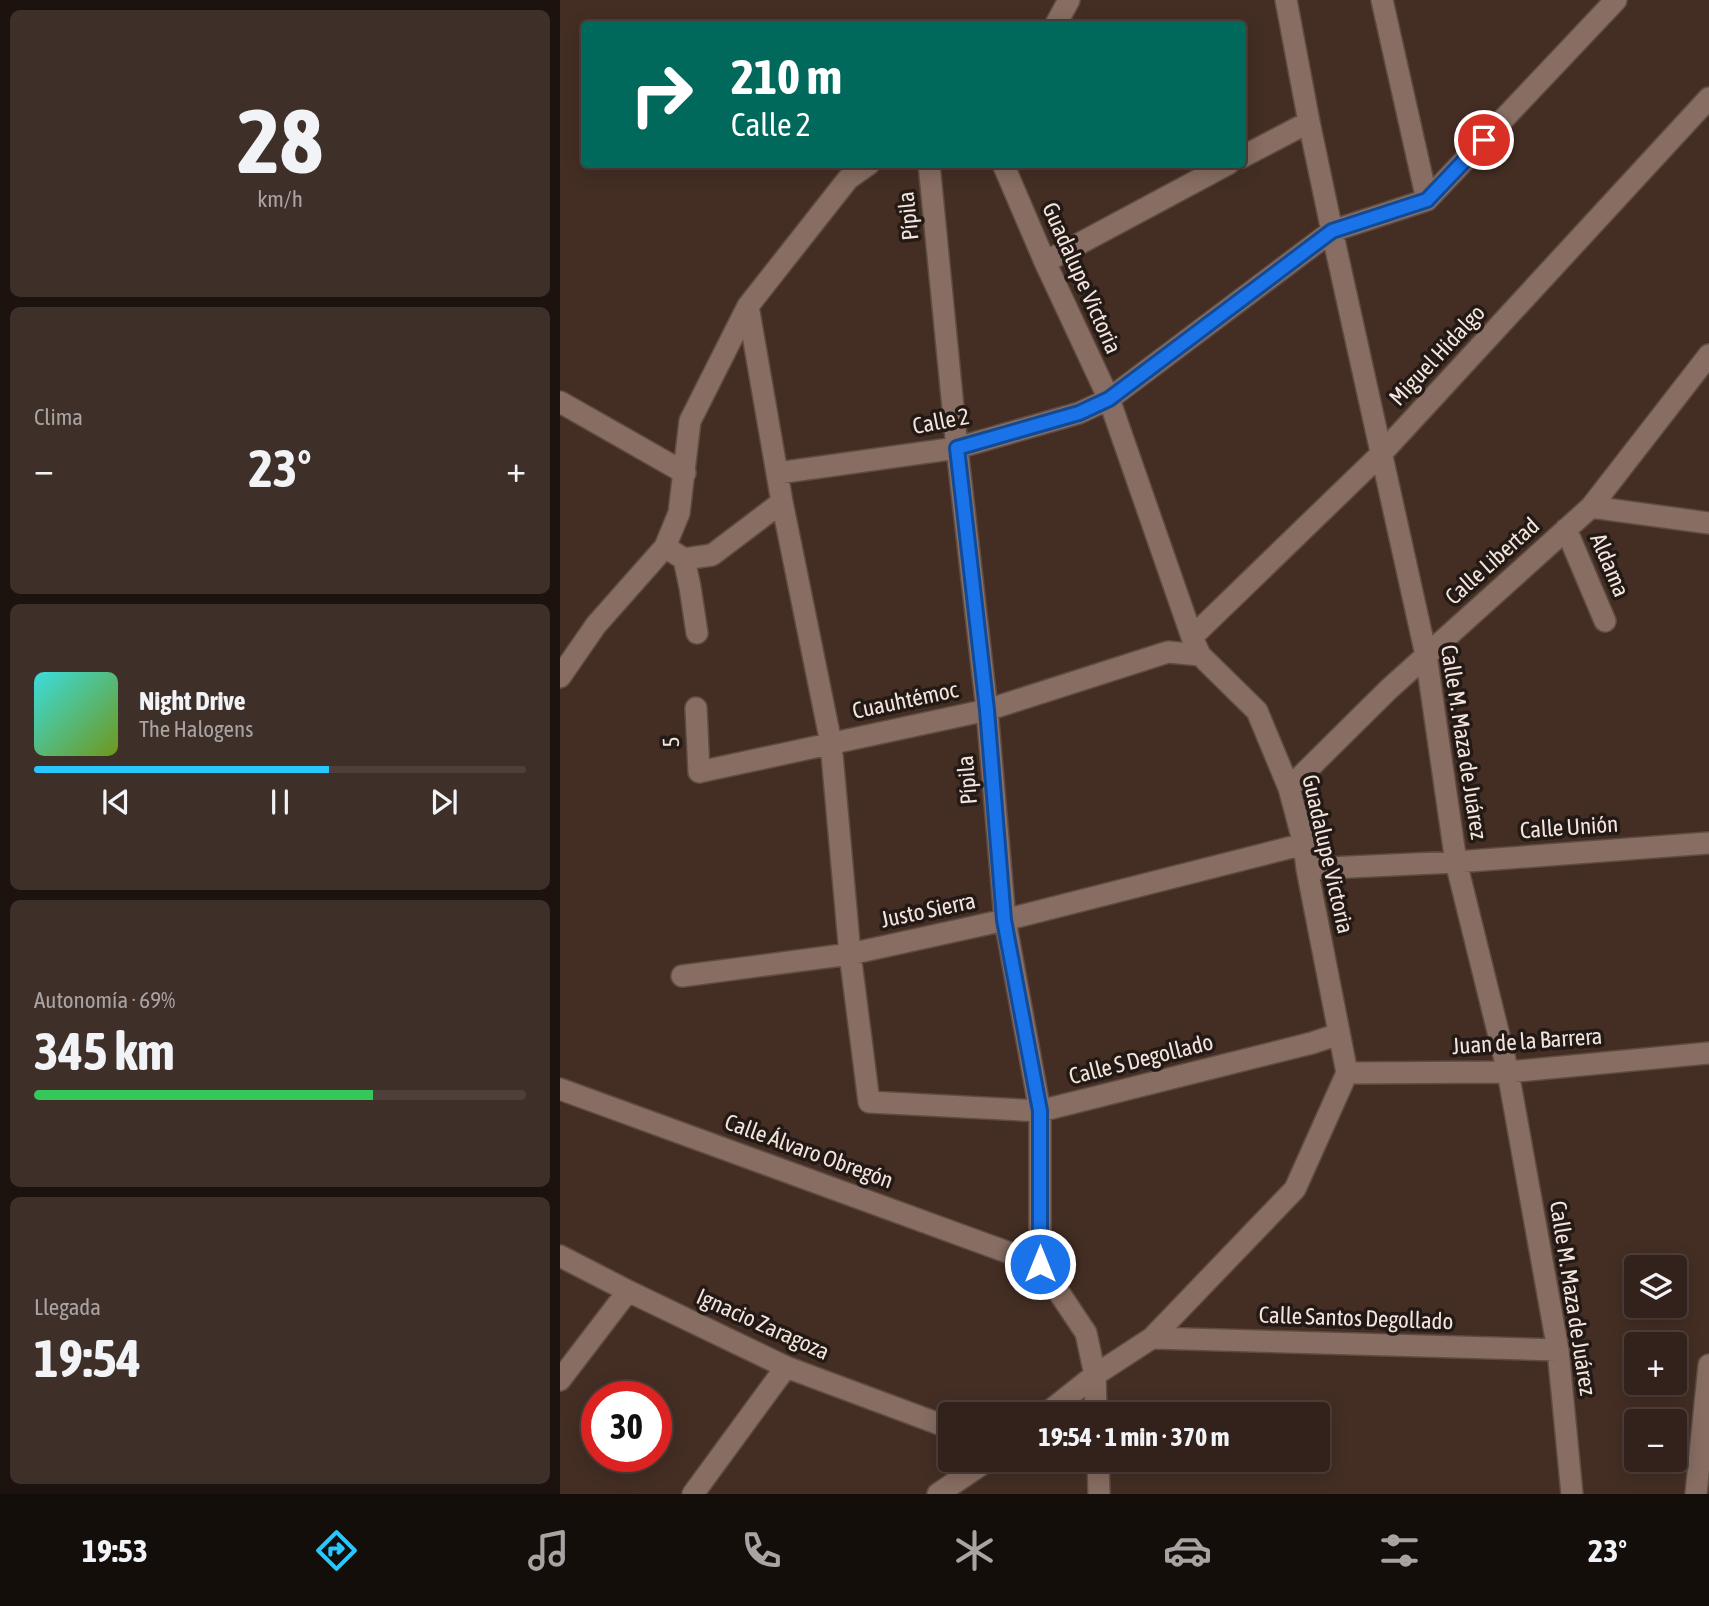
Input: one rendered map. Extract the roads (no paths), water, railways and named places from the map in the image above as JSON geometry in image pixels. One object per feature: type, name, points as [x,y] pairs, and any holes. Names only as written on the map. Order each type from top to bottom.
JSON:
[{"type":"street","points":[[1058,21],[1069,0]]},
{"type":"street","name":"Calle M. Maza de Juárez","points":[[1286,0],[1332,231],[1426,655],[1456,862],[1508,1072],[1558,1350],[1572,1494]]},
{"type":"street","points":[[1382,0],[1427,200]]},
{"type":"street","points":[[1427,200],[1616,0]]},
{"type":"street","name":"Miguel Hidalgo","points":[[1196,646],[1381,454],[1709,98]]},
{"type":"street","points":[[1246,155],[1309,122]]},
{"type":"street","points":[[560,677],[596,625],[665,547],[679,513],[690,421],[748,306],[848,178],[863,168]]},
{"type":"street","name":"Pípila","points":[[929,168],[957,448],[987,710],[1004,920],[1040,1111],[1040,1264]]},
{"type":"street","name":"Guadalupe Victoria","points":[[1005,168],[1109,399],[1196,646],[1257,711],[1289,788],[1304,844],[1347,1073]]},
{"type":"street","points":[[1045,262],[1221,168]]},
{"type":"street","name":"Calle 2","points":[[778,472],[957,448],[1079,413],[1109,399],[1332,231],[1427,200]]},
{"type":"street","points":[[748,306],[782,502],[831,743],[850,954]]},
{"type":"street","name":"Calle Libertad","points":[[1289,788],[1389,689],[1591,507],[1709,355]]},
{"type":"street","points":[[560,402],[685,473]]},
{"type":"street","points":[[665,547],[684,559],[712,555],[782,502]]},
{"type":"street","points":[[1591,507],[1709,523]]},
{"type":"street","name":"Aldama","points":[[1566,529],[1605,621]]},
{"type":"street","points":[[684,559],[697,634]]},
{"type":"street","name":"Cuauhtémoc","points":[[699,772],[987,710],[1168,652],[1196,646]]},
{"type":"street","name":"5","points":[[696,708],[699,772]]},
{"type":"street","name":"Calle Unión","points":[[1307,869],[1456,862],[1709,843]]},
{"type":"street","name":"Justo Sierra","points":[[682,976],[850,954],[1004,920],[1304,844]]},
{"type":"street","name":"Calle S Degollado","points":[[850,954],[869,1102],[1040,1111],[1339,1034]]},
{"type":"street","name":"Juan de la Barrera","points":[[1347,1073],[1508,1072],[1709,1053]]},
{"type":"street","points":[[1061,1402],[1152,1338],[1295,1189],[1347,1073]]},
{"type":"street","name":"Calle Álvaro Obregón","points":[[560,1089],[1040,1264]]},
{"type":"street","name":"Ignacio Zaragoza","points":[[560,1256],[786,1367],[938,1424]]},
{"type":"street","points":[[1040,1264],[1086,1332],[1095,1376],[1096,1402]]},
{"type":"street","points":[[560,1380],[628,1291]]},
{"type":"street","name":"Calle Santos Degollado","points":[[1152,1338],[1558,1350]]},
{"type":"street","points":[[1696,1494],[1709,1366]]},
{"type":"street","points":[[693,1494],[786,1367]]},
{"type":"street","points":[[938,1494],[970,1472]]},
{"type":"street","points":[[1098,1472],[1099,1494]]}]
